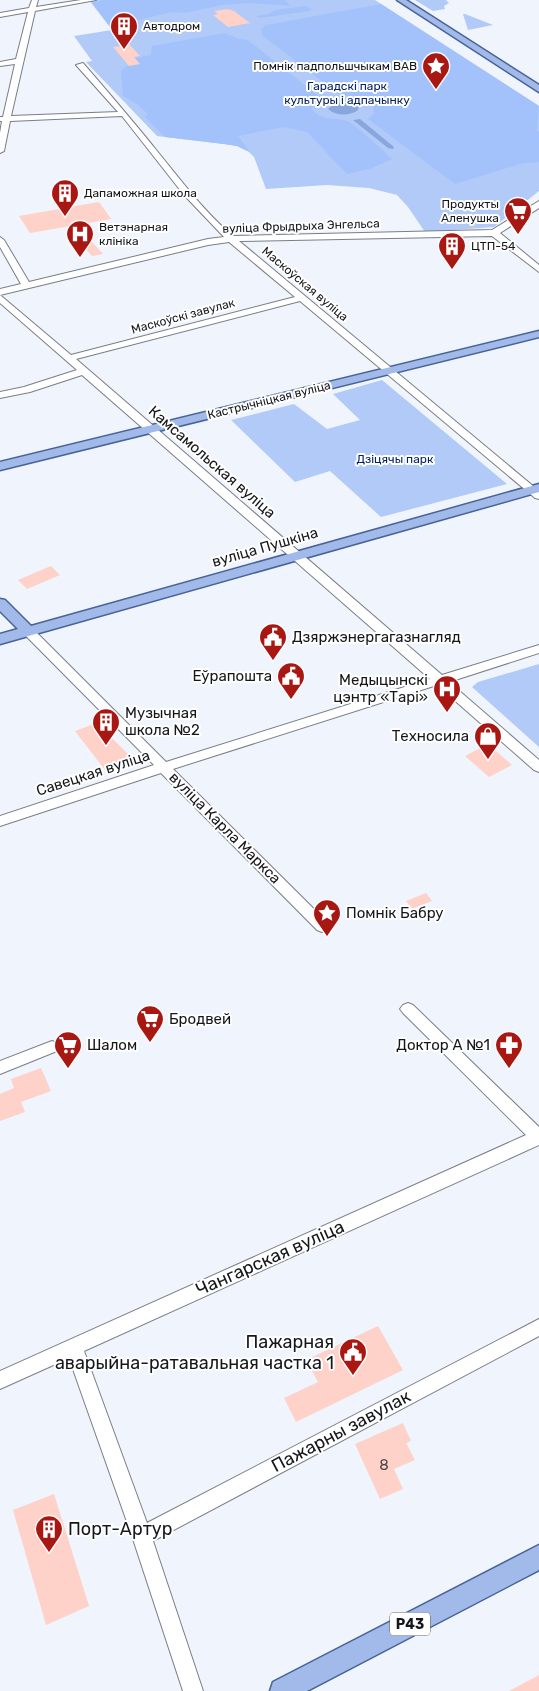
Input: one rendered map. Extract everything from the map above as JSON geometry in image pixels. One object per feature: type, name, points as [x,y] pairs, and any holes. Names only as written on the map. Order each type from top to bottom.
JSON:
[{"type":"main road","points":[[401,0],[539,89]]},
{"type":"main road","name":"Кастрычніцкая вуліца","points":[[0,466],[539,334]]},
{"type":"main road","name":"вуліца Пушкіна","points":[[0,639],[536,491]]},
{"type":"main road","name":"вуліца Карла Маркса","points":[[0,603],[27,630]]},
{"type":"main road","name":"Р43","points":[[282,1691],[539,1557]]},
{"type":"street","points":[[0,151],[3,119],[35,0]]},
{"type":"street","points":[[0,15],[93,0]]},
{"type":"street","points":[[0,64],[19,61]]},
{"type":"street","name":"Маскоўская вуліца","points":[[80,65],[124,114],[207,217],[389,371],[536,491]]},
{"type":"street","points":[[3,119],[124,114]]},
{"type":"street","points":[[539,204],[494,234],[539,269]]},
{"type":"street","name":"вуліца Фрыдрыха Энгельса","points":[[0,292],[208,242],[231,239],[494,234]]},
{"type":"street","points":[[0,240],[27,286]]},
{"type":"street","name":"Камсамольская вуліца","points":[[0,298],[539,767]]},
{"type":"street","name":"Маскоўскі завулак","points":[[70,358],[303,298]]},
{"type":"street","points":[[0,395],[26,390],[84,371]]},
{"type":"street","name":"вуліца Карла Маркса","points":[[27,630],[322,926]]},
{"type":"street","name":"Савецкая вуліца","points":[[0,821],[164,767],[539,649]]},
{"type":"street","points":[[408,1009],[539,1137]]},
{"type":"street","points":[[0,1068],[52,1047]]},
{"type":"street","name":"Чангарская вуліца","points":[[0,1380],[539,1137]]},
{"type":"street","name":"Пажарны завулак","points":[[142,1536],[539,1327]]},
{"type":"street","points":[[74,1347],[142,1536],[193,1691]]},
{"type":"green space","name":"Гарадскі парк культуры і адпачынку","points":[[89,0],[375,0],[539,106],[539,191],[494,227],[425,232],[408,207],[397,195],[369,188],[327,185],[266,189],[254,157],[249,152],[237,146],[157,136],[86,62],[92,61],[74,36],[112,30]]},
{"type":"green space","points":[[103,0],[285,0],[290,6],[251,3],[222,5],[185,13],[172,12],[127,23],[135,31],[113,30],[92,3]]},
{"type":"green space","points":[[415,0],[446,0],[449,3],[444,6],[445,9],[433,11]]},
{"type":"green space","points":[[381,4],[539,106],[537,130],[539,132],[539,162],[523,163],[455,184],[368,119],[374,114],[372,102],[353,96],[341,96],[262,35],[261,29],[266,25]]},
{"type":"green space","points":[[305,6],[312,9],[310,11],[259,18],[256,16],[269,14],[275,10]]},
{"type":"green space","points":[[463,14],[465,14],[493,25],[468,30]]},
{"type":"green space","points":[[225,33],[239,39],[248,40],[322,99],[311,109],[316,113],[325,118],[351,123],[392,159],[370,169],[347,174],[307,132],[283,127],[238,136],[250,152],[237,146],[165,137],[145,117],[148,114],[137,104],[123,96],[121,71],[126,66],[140,64],[135,58],[151,55],[152,46]]},
{"type":"green space","name":"Дзіцячы парк","points":[[382,380],[507,484],[381,517],[330,471],[295,482],[231,420],[294,404],[327,429],[360,420],[333,394]]},
{"type":"green space","points":[[539,664],[539,747],[472,687],[478,682]]},
{"type":"shaded area","points":[[341,102],[356,105],[359,108],[353,113],[346,114],[338,114],[328,109],[334,104]]},
{"type":"shaded area","points":[[360,119],[394,147],[393,149],[388,148],[353,120]]},
{"type":"building","points":[[228,9],[234,11],[250,23],[228,27],[213,15],[218,14],[214,11]]},
{"type":"building","points":[[130,45],[140,56],[134,57],[140,64],[129,66],[113,47]]},
{"type":"building","name":"Дапаможная школа","points":[[99,202],[111,219],[30,233],[19,216]]},
{"type":"building","points":[[91,241],[103,254],[92,256],[80,243]]},
{"type":"building","points":[[51,566],[60,575],[27,589],[18,580]]},
{"type":"building","name":"Музычная школа №2","points":[[97,723],[135,761],[105,770],[75,731]]},
{"type":"building","name":"Техносила","points":[[488,744],[512,765],[489,777],[465,756]]},
{"type":"building","points":[[426,893],[432,901],[412,909],[406,901]]},
{"type":"building","points":[[41,1068],[51,1091],[21,1102],[25,1112],[0,1121],[0,1094],[14,1088],[11,1079]]},
{"type":"building","name":"Пажарная аварыйна-ратавальная частка 1","points":[[378,1326],[403,1370],[296,1422],[284,1398],[318,1382],[306,1360]]},
{"type":"building","points":[[403,1423],[411,1441],[406,1443],[415,1460],[394,1469],[403,1489],[380,1499],[355,1444]]},
{"type":"building","name":"Порт-Артур","points":[[54,1494],[89,1606],[46,1625],[13,1510]]},
{"type":"building","points":[[539,1675],[539,1691],[509,1691]]},
{"type":"place","name":"Автодром","points":[[124,50]]},
{"type":"place","name":"Помнік падпольшчыкам ВАВ","points":[[436,90]]},
{"type":"place","name":"Дапаможная школа","points":[[65,217]]},
{"type":"place","name":"Продукты Аленушка","points":[[518,235]]},
{"type":"place","name":"Ветэнарная клініка","points":[[80,258]]},
{"type":"place","name":"ЦТП-54","points":[[452,270]]},
{"type":"place","name":"Дзяржэнергагазнагляд","points":[[273,661]]},
{"type":"place","name":"Еўрапошта","points":[[291,700]]},
{"type":"place","name":"Медыцынскі цэнтр «Тарі»","points":[[447,713]]},
{"type":"place","name":"Музычная школа №2","points":[[106,746]]},
{"type":"place","name":"Техносила","points":[[488,760]]},
{"type":"place","name":"Помнік Бабру","points":[[327,937]]},
{"type":"place","name":"Бродвей","points":[[150,1043]]},
{"type":"place","name":"Шалом","points":[[68,1069]]},
{"type":"place","name":"Доктор А №1","points":[[509,1069]]},
{"type":"place","name":"Пажарная аварыйна-ратавальная частка 1","points":[[353,1376]]},
{"type":"place","name":"Порт-Артур","points":[[49,1553]]}]
